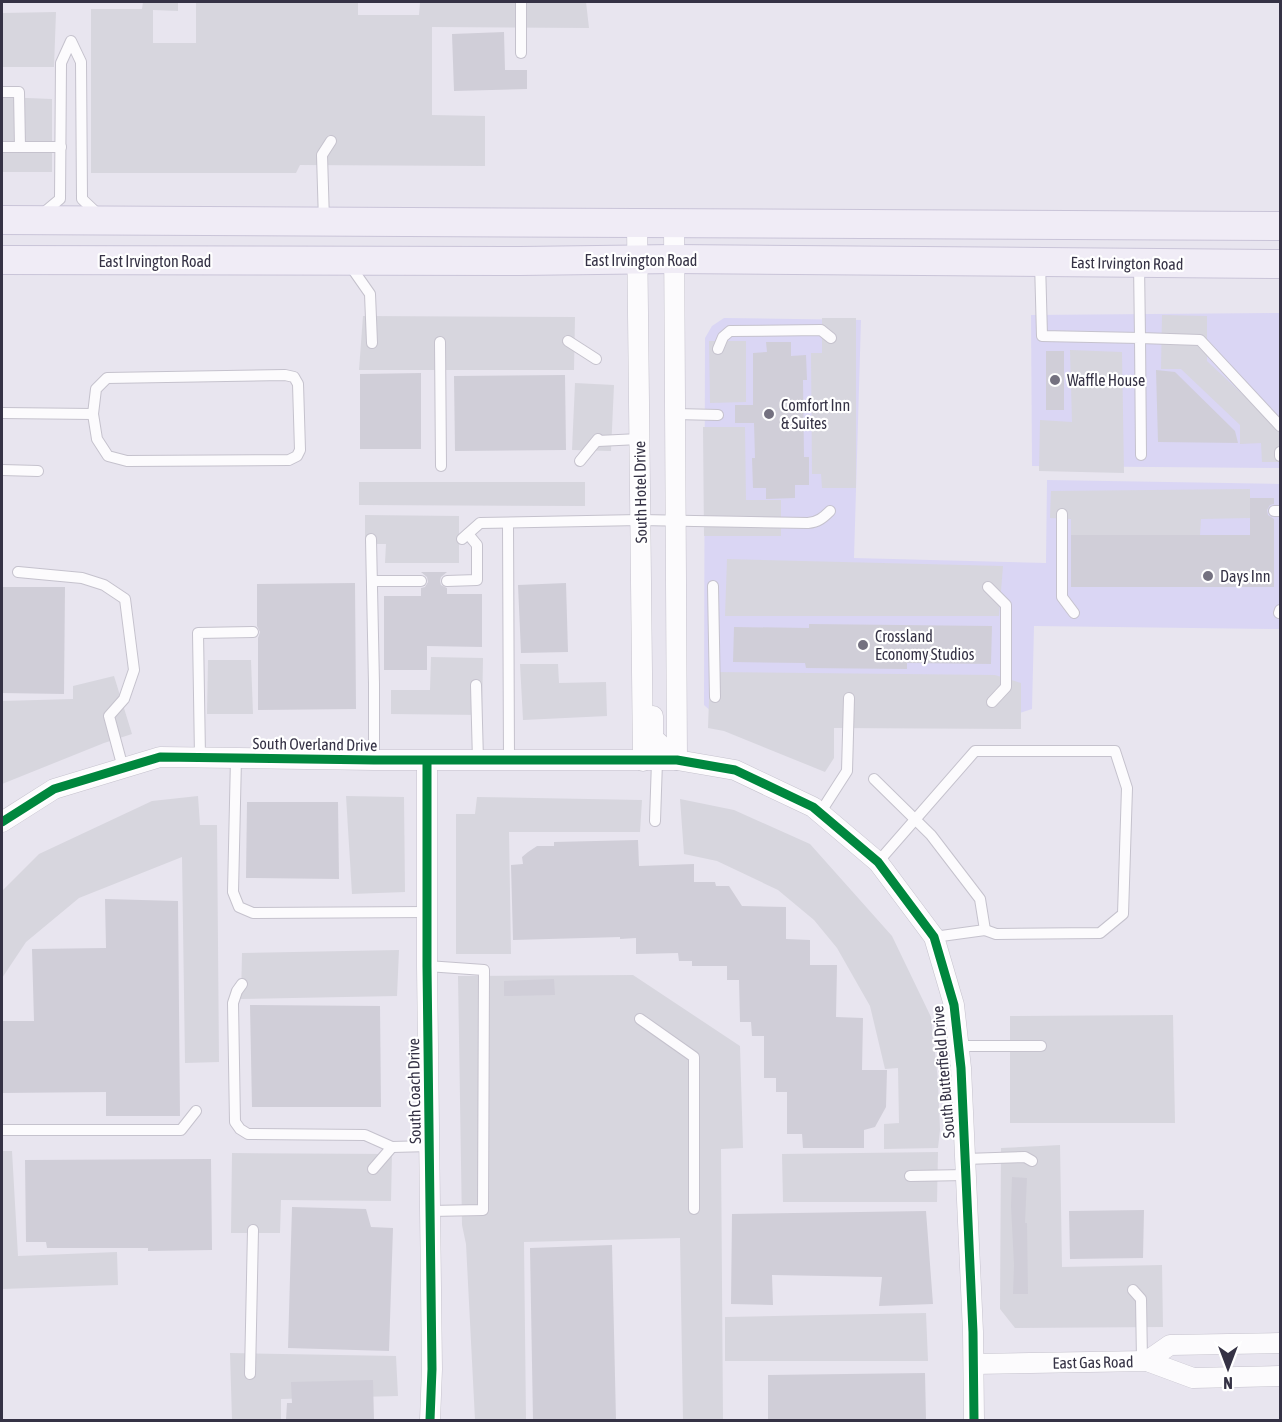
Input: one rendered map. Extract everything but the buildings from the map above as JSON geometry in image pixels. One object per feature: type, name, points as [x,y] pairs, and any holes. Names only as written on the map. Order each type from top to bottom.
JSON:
[{"type":"main road","points":[[2,220],[1281,226]]},
{"type":"main road","name":"East Irvington Road","points":[[2,260],[674,260],[1281,264]]},
{"type":"street","name":"South Hotel Drive","points":[[637,224],[641,601],[650,761]]},
{"type":"street","points":[[674,224],[677,760]]},
{"type":"street","points":[[641,601],[653,649],[653,738],[677,760]]},
{"type":"street","name":"South Overland Drive","points":[[2,822],[54,789],[160,757],[427,761],[650,761]]},
{"type":"street","name":"South Butterfield Drive","points":[[650,761],[677,760],[735,770],[813,807],[878,862],[934,937],[954,1005],[961,1068],[974,1364],[974,1420]]},
{"type":"street","name":"South Coach Drive","points":[[427,761],[432,1369],[430,1420]]},
{"type":"street","points":[[1145,1361],[1170,1345],[1281,1343]]},
{"type":"street","name":"East Gas Road","points":[[974,1364],[1145,1361],[1193,1378],[1281,1376]]},
{"type":"lane","points":[[521,2],[521,53]]},
{"type":"lane","points":[[34,220],[60,199],[61,63],[71,41],[81,62],[81,199],[104,220]]},
{"type":"lane","points":[[2,92],[19,92],[20,147]]},
{"type":"lane","points":[[324,222],[322,155],[331,141]]},
{"type":"lane","points":[[2,147],[61,147]]},
{"type":"lane","points":[[347,261],[370,294],[372,343]]},
{"type":"lane","points":[[1040,262],[1042,336],[1200,340],[1281,426]]},
{"type":"lane","points":[[1138,263],[1141,455]]},
{"type":"lane","points":[[718,349],[723,337],[730,331],[821,330],[831,338]]},
{"type":"lane","points":[[568,341],[596,359]]},
{"type":"lane","points":[[440,342],[441,466]]},
{"type":"lane","points":[[285,375],[294,377],[298,384],[300,450],[297,456],[290,460],[127,460],[108,456],[97,439],[93,414],[96,389],[107,378],[285,375]]},
{"type":"lane","points":[[2,413],[93,414]]},
{"type":"lane","points":[[675,414],[718,415]]},
{"type":"lane","points":[[580,461],[598,439],[598,441],[639,439]]},
{"type":"lane","points":[[2,470],[38,471]]},
{"type":"lane","points":[[447,580],[477,580],[477,545],[465,537],[480,523],[640,520],[808,523],[823,519],[830,511]]},
{"type":"lane","points":[[1062,514],[1062,597],[1074,613]]},
{"type":"lane","points":[[508,523],[509,761]]},
{"type":"lane","points":[[372,539],[374,760]]},
{"type":"lane","points":[[18,572],[81,578],[104,585],[125,599],[134,670],[124,699],[109,716],[123,768]]},
{"type":"lane","points":[[372,581],[421,580]]},
{"type":"lane","points":[[713,586],[715,697]]},
{"type":"lane","points":[[988,587],[1006,605],[1006,687],[992,702]]},
{"type":"lane","points":[[200,758],[198,633],[253,632]]},
{"type":"lane","points":[[476,685],[478,761]]},
{"type":"lane","points":[[820,813],[847,771],[849,698]]},
{"type":"lane","points":[[878,862],[975,751],[1115,751],[1127,788],[1124,914],[1100,933],[996,934],[985,930],[934,937]]},
{"type":"lane","points":[[236,758],[233,892],[239,907],[253,913],[427,912]]},
{"type":"lane","points":[[650,761],[655,821]]},
{"type":"lane","points":[[874,779],[931,835],[980,899],[985,930]]},
{"type":"lane","points":[[427,966],[484,970],[483,1210],[430,1211]]},
{"type":"lane","points":[[242,984],[233,1003],[235,1122],[240,1129],[248,1134],[364,1135],[392,1147],[430,1146]]},
{"type":"lane","points":[[640,1018],[694,1057],[694,1209]]},
{"type":"lane","points":[[958,1046],[1041,1046]]},
{"type":"lane","points":[[2,1130],[181,1130],[196,1112]]},
{"type":"lane","points":[[374,1169],[392,1147]]},
{"type":"lane","points":[[910,1176],[1024,1158],[1032,1161]]},
{"type":"lane","points":[[250,1374],[253,1230]]},
{"type":"lane","points":[[1133,1290],[1141,1299],[1145,1361]]},
{"type":"shaded area","points":[[143,2],[178,2],[178,11],[153,10],[153,43],[196,43],[196,2],[358,2],[358,15],[419,15],[420,2],[586,2],[589,28],[432,27],[432,115],[485,116],[485,166],[300,165],[296,173],[91,173],[91,9],[142,9]]},
{"type":"shaded area","points":[[56,12],[54,67],[2,67],[2,13]]},
{"type":"shaded area","points":[[2,97],[52,99],[52,172],[2,172]]},
{"type":"shaded area","points":[[1279,313],[1280,468],[1032,466],[1031,315]]},
{"type":"shaded area","points":[[1162,315],[1207,316],[1207,361],[1270,420],[1280,420],[1280,462],[1262,462],[1261,443],[1240,444],[1240,425],[1181,369],[1161,369]]},
{"type":"shaded area","points":[[363,316],[575,317],[574,370],[359,370]]},
{"type":"shaded area","points":[[724,318],[861,320],[854,558],[1046,563],[1047,480],[1280,484],[1280,629],[1034,626],[1032,709],[1005,718],[713,713],[704,705],[705,338],[712,326]]},
{"type":"shaded area","points":[[822,318],[856,318],[856,488],[822,488],[821,474],[812,474],[811,353],[822,353]]},
{"type":"shaded area","points":[[709,341],[746,341],[746,402],[710,403]]},
{"type":"shaded area","points":[[1070,350],[1122,352],[1124,473],[1039,471],[1040,420],[1072,422]]},
{"type":"shaded area","points":[[575,383],[614,385],[611,451],[572,450]]},
{"type":"shaded area","points":[[703,427],[745,427],[746,500],[781,500],[781,536],[704,536]]},
{"type":"shaded area","points":[[359,482],[585,482],[585,506],[359,505]]},
{"type":"shaded area","points":[[1250,489],[1250,518],[1201,519],[1200,535],[1071,535],[1071,519],[1050,518],[1051,491]]},
{"type":"shaded area","points":[[365,515],[459,516],[459,563],[385,563],[386,544],[365,544]]},
{"type":"shaded area","points":[[727,559],[1003,566],[999,616],[725,616]]},
{"type":"shaded area","points":[[431,657],[483,658],[482,715],[391,714],[391,690],[430,690]]},
{"type":"shaded area","points":[[208,660],[251,660],[253,714],[207,714]]},
{"type":"shaded area","points":[[520,664],[558,664],[559,683],[606,682],[607,716],[523,720]]},
{"type":"shaded area","points":[[710,672],[995,675],[1021,683],[1021,729],[834,728],[834,758],[825,772],[724,731],[708,728]]},
{"type":"shaded area","points":[[114,676],[132,734],[2,784],[2,701],[73,699],[73,686]]},
{"type":"shaded area","points":[[198,796],[200,825],[217,825],[219,1062],[185,1063],[182,857],[79,898],[26,942],[2,978],[2,891],[39,854],[152,801]]},
{"type":"shaded area","points":[[346,796],[404,797],[405,892],[352,894]]},
{"type":"shaded area","points":[[477,797],[642,800],[640,832],[509,832],[511,954],[456,954],[456,814],[475,814]]},
{"type":"shaded area","points":[[680,799],[734,810],[810,844],[892,936],[931,1017],[938,1080],[940,1130],[938,1148],[884,1149],[884,1124],[899,1123],[898,1068],[885,1069],[870,1006],[837,948],[814,920],[778,890],[717,861],[684,854]]},
{"type":"shaded area","points":[[399,950],[397,996],[241,999],[242,953]]},
{"type":"shaded area","points":[[633,975],[740,1046],[743,1148],[721,1149],[723,1420],[683,1420],[680,1238],[524,1242],[526,1420],[475,1420],[466,1244],[462,1225],[458,976]]},
{"type":"shaded area","points":[[1173,1015],[1175,1123],[1010,1123],[1010,1016]]},
{"type":"shaded area","points":[[1060,1145],[1062,1267],[1162,1265],[1163,1327],[1015,1328],[1000,1309],[1001,1148]]},
{"type":"shaded area","points":[[2,1151],[12,1151],[18,1256],[117,1252],[118,1285],[2,1289]]},
{"type":"shaded area","points":[[938,1152],[937,1202],[783,1202],[782,1154]]},
{"type":"shaded area","points":[[232,1153],[392,1154],[391,1201],[281,1200],[280,1233],[231,1233]]},
{"type":"shaded area","points":[[926,1313],[928,1361],[725,1361],[725,1317]]},
{"type":"shaded area","points":[[230,1353],[396,1356],[398,1396],[281,1399],[281,1420],[232,1420]]},
{"type":"cycle path","points":[[2,822],[54,789],[160,757],[677,760],[735,770],[813,807],[878,862],[934,937],[954,1005],[961,1068],[973,1332],[974,1420]]},
{"type":"cycle path","points":[[427,761],[432,1369],[430,1420]]},
{"type":"place","name":"Waffle House","points":[[1055,380]]},
{"type":"place","name":"Comfort Inn & Suites","points":[[769,414]]},
{"type":"place","name":"Days Inn","points":[[1208,576]]},
{"type":"place","name":"Crossland Economy Studios","points":[[863,645]]}]
